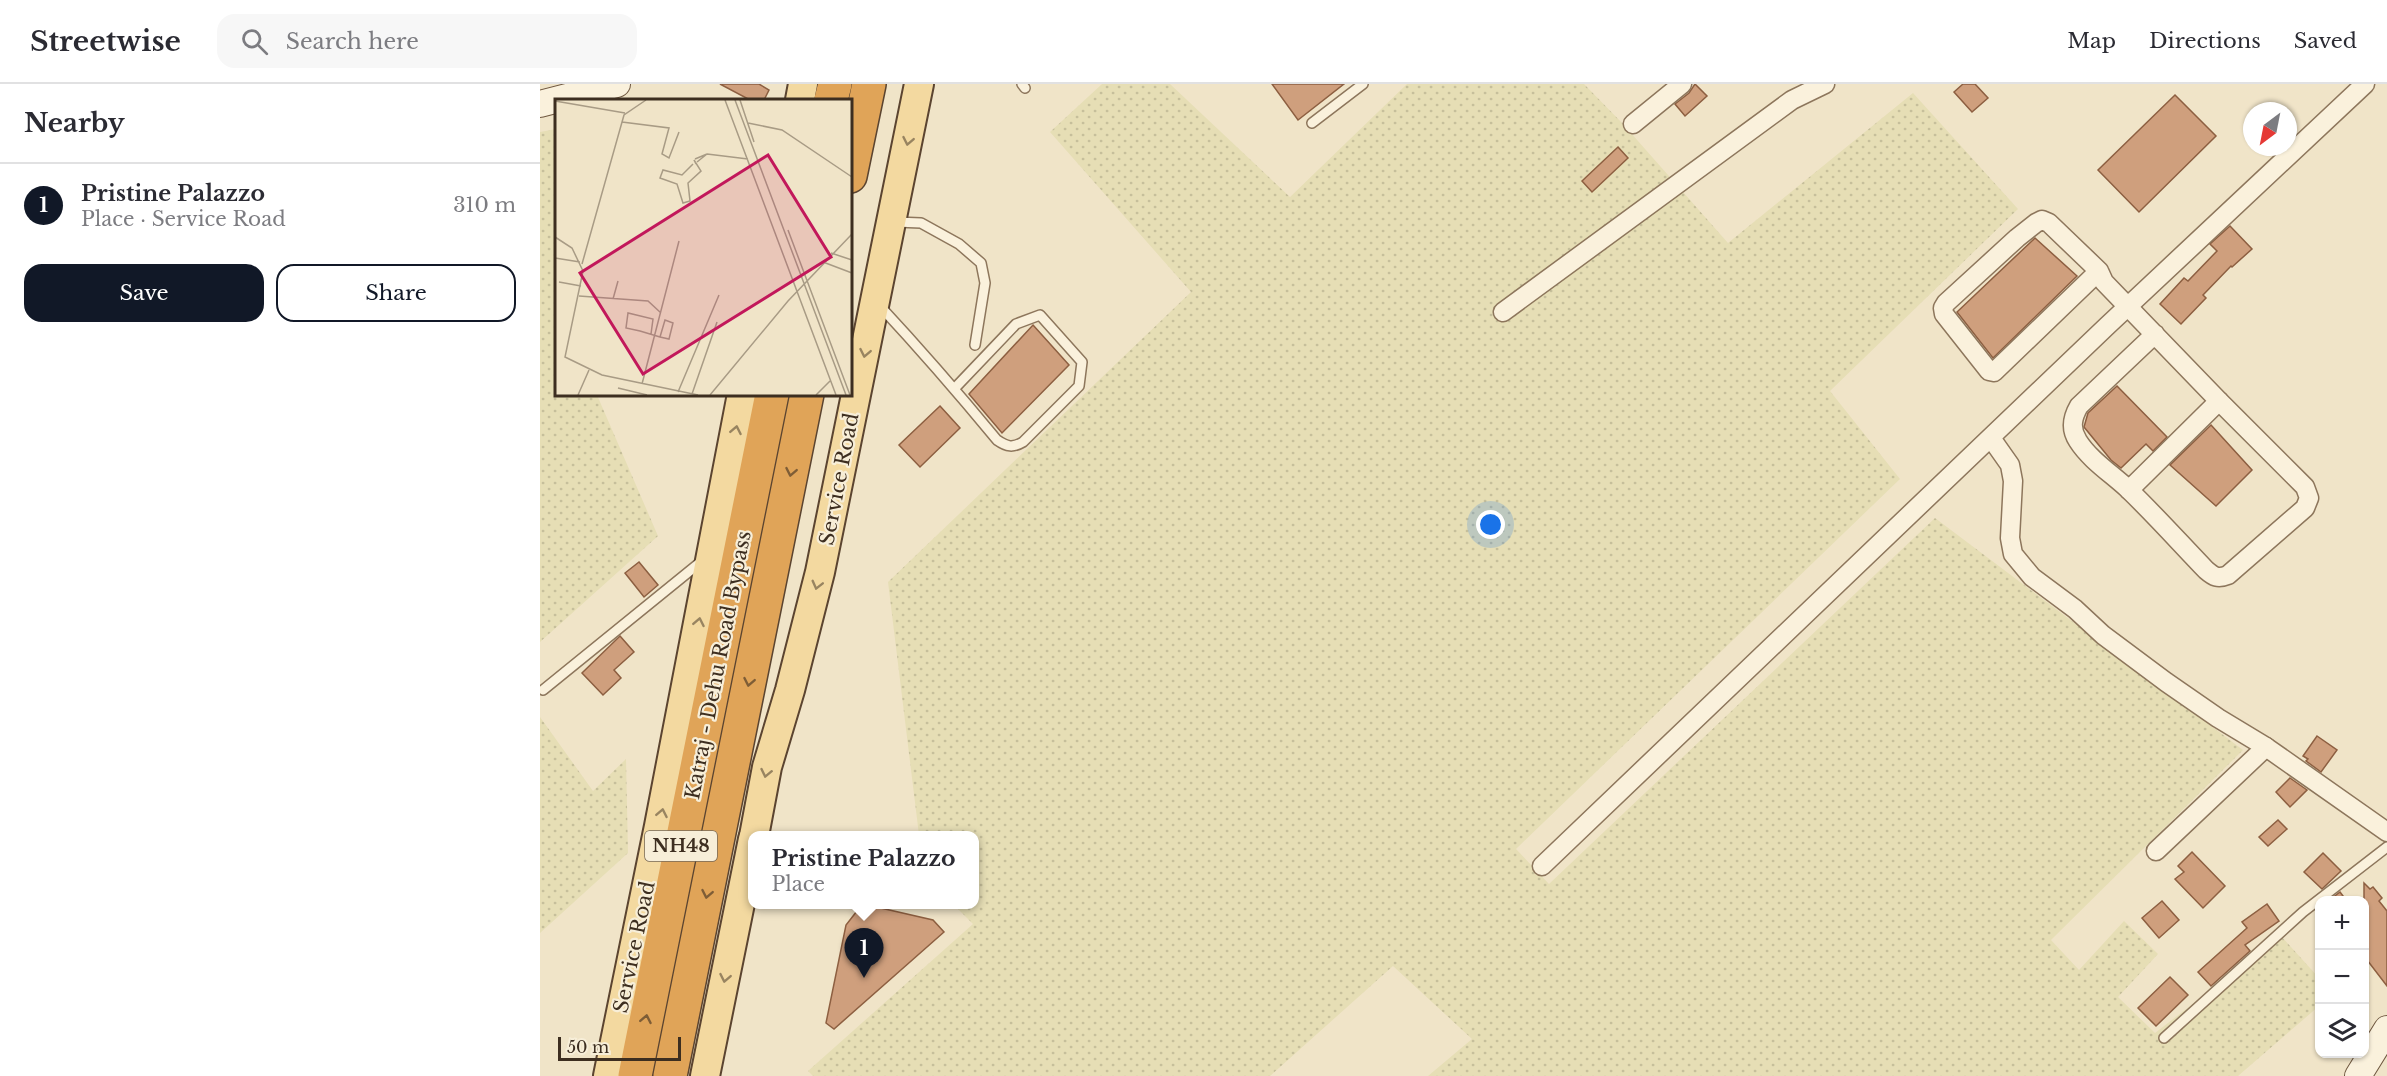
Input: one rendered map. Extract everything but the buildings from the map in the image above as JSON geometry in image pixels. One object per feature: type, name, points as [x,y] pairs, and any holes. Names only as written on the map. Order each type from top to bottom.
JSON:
[{"type":"highway","points":[[831,99],[835,84]]},
{"type":"highway","points":[[852,166],[869,84]]},
{"type":"highway","name":"Katraj - Dehu Road Bypass","points":[[635,1076],[772,396]]},
{"type":"highway","name":"Katraj - Dehu Road Bypass","points":[[670,1076],[807,396]]},
{"type":"main road","points":[[800,99],[803,84]]},
{"type":"main road","name":"Service Road","points":[[754,831],[767,767],[790,690],[820,572],[919,84]]},
{"type":"main road","name":"Service Road","points":[[608,1076],[659,826],[742,396]]},
{"type":"main road","name":"Service Road","points":[[705,1076],[748,862]]},
{"type":"street","points":[[1633,124],[1682,84]]},
{"type":"street","points":[[1503,312],[1792,100],[1825,84]]},
{"type":"street","points":[[1542,866],[2128,306],[2365,84]]},
{"type":"street","points":[[563,99],[619,87]]},
{"type":"street","points":[[540,104],[555,101]]},
{"type":"street","points":[[2099,271],[1994,372],[1989,371],[1944,314],[1943,309],[1946,303],[2017,238],[2042,220],[2049,223],[2099,271],[2104,282],[2128,306],[2155,334],[2219,401],[2299,478],[2305,487],[2308,498],[2305,508],[2228,575],[2220,578],[2206,570],[2077,440],[2072,425],[2073,415],[2079,406],[2155,334]]},
{"type":"street","points":[[2129,490],[2219,401]]},
{"type":"street","points":[[1991,438],[2010,465],[2014,507],[2010,538],[2013,554],[2032,577],[2166,682],[2266,747],[2387,832]]},
{"type":"street","points":[[2156,850],[2266,747]]},
{"type":"street","points":[[2358,1076],[2387,1029]]},
{"type":"lane","points":[[1312,123],[1363,84]]},
{"type":"lane","points":[[891,221],[921,224],[959,244],[981,263],[985,283],[975,345]]},
{"type":"lane","points":[[875,301],[997,440],[1006,446],[1016,446],[1023,442],[1079,386],[1082,362],[1040,315],[1016,324],[954,389]]},
{"type":"lane","points":[[543,690],[712,553]]},
{"type":"lane","points":[[2164,1038],[2311,905],[2387,847]]},
{"type":"shaded area","points":[[1102,84],[1170,84],[1290,197],[1407,84],[1584,84],[1623,124],[1728,243],[1913,93],[2018,209],[1830,391],[1900,479],[1516,849],[1549,884],[1935,518],[2243,750],[2051,940],[2079,970],[2124,921],[2158,954],[2118,997],[2155,1033],[2281,936],[2315,974],[2315,1009],[2238,1076],[1428,1076],[1472,1039],[1393,966],[1270,1076],[813,1076],[808,1071],[973,924],[958,909],[979,909],[979,831],[919,831],[888,582],[1191,292],[1050,132]]},
{"type":"shaded area","points":[[555,129],[555,396],[597,396],[658,536],[540,642],[540,132]]},
{"type":"shaded area","points":[[540,717],[593,791],[626,759],[628,853],[540,933]]},
{"type":"place","name":"Pristine Palazzo","points":[[864,978]]}]
